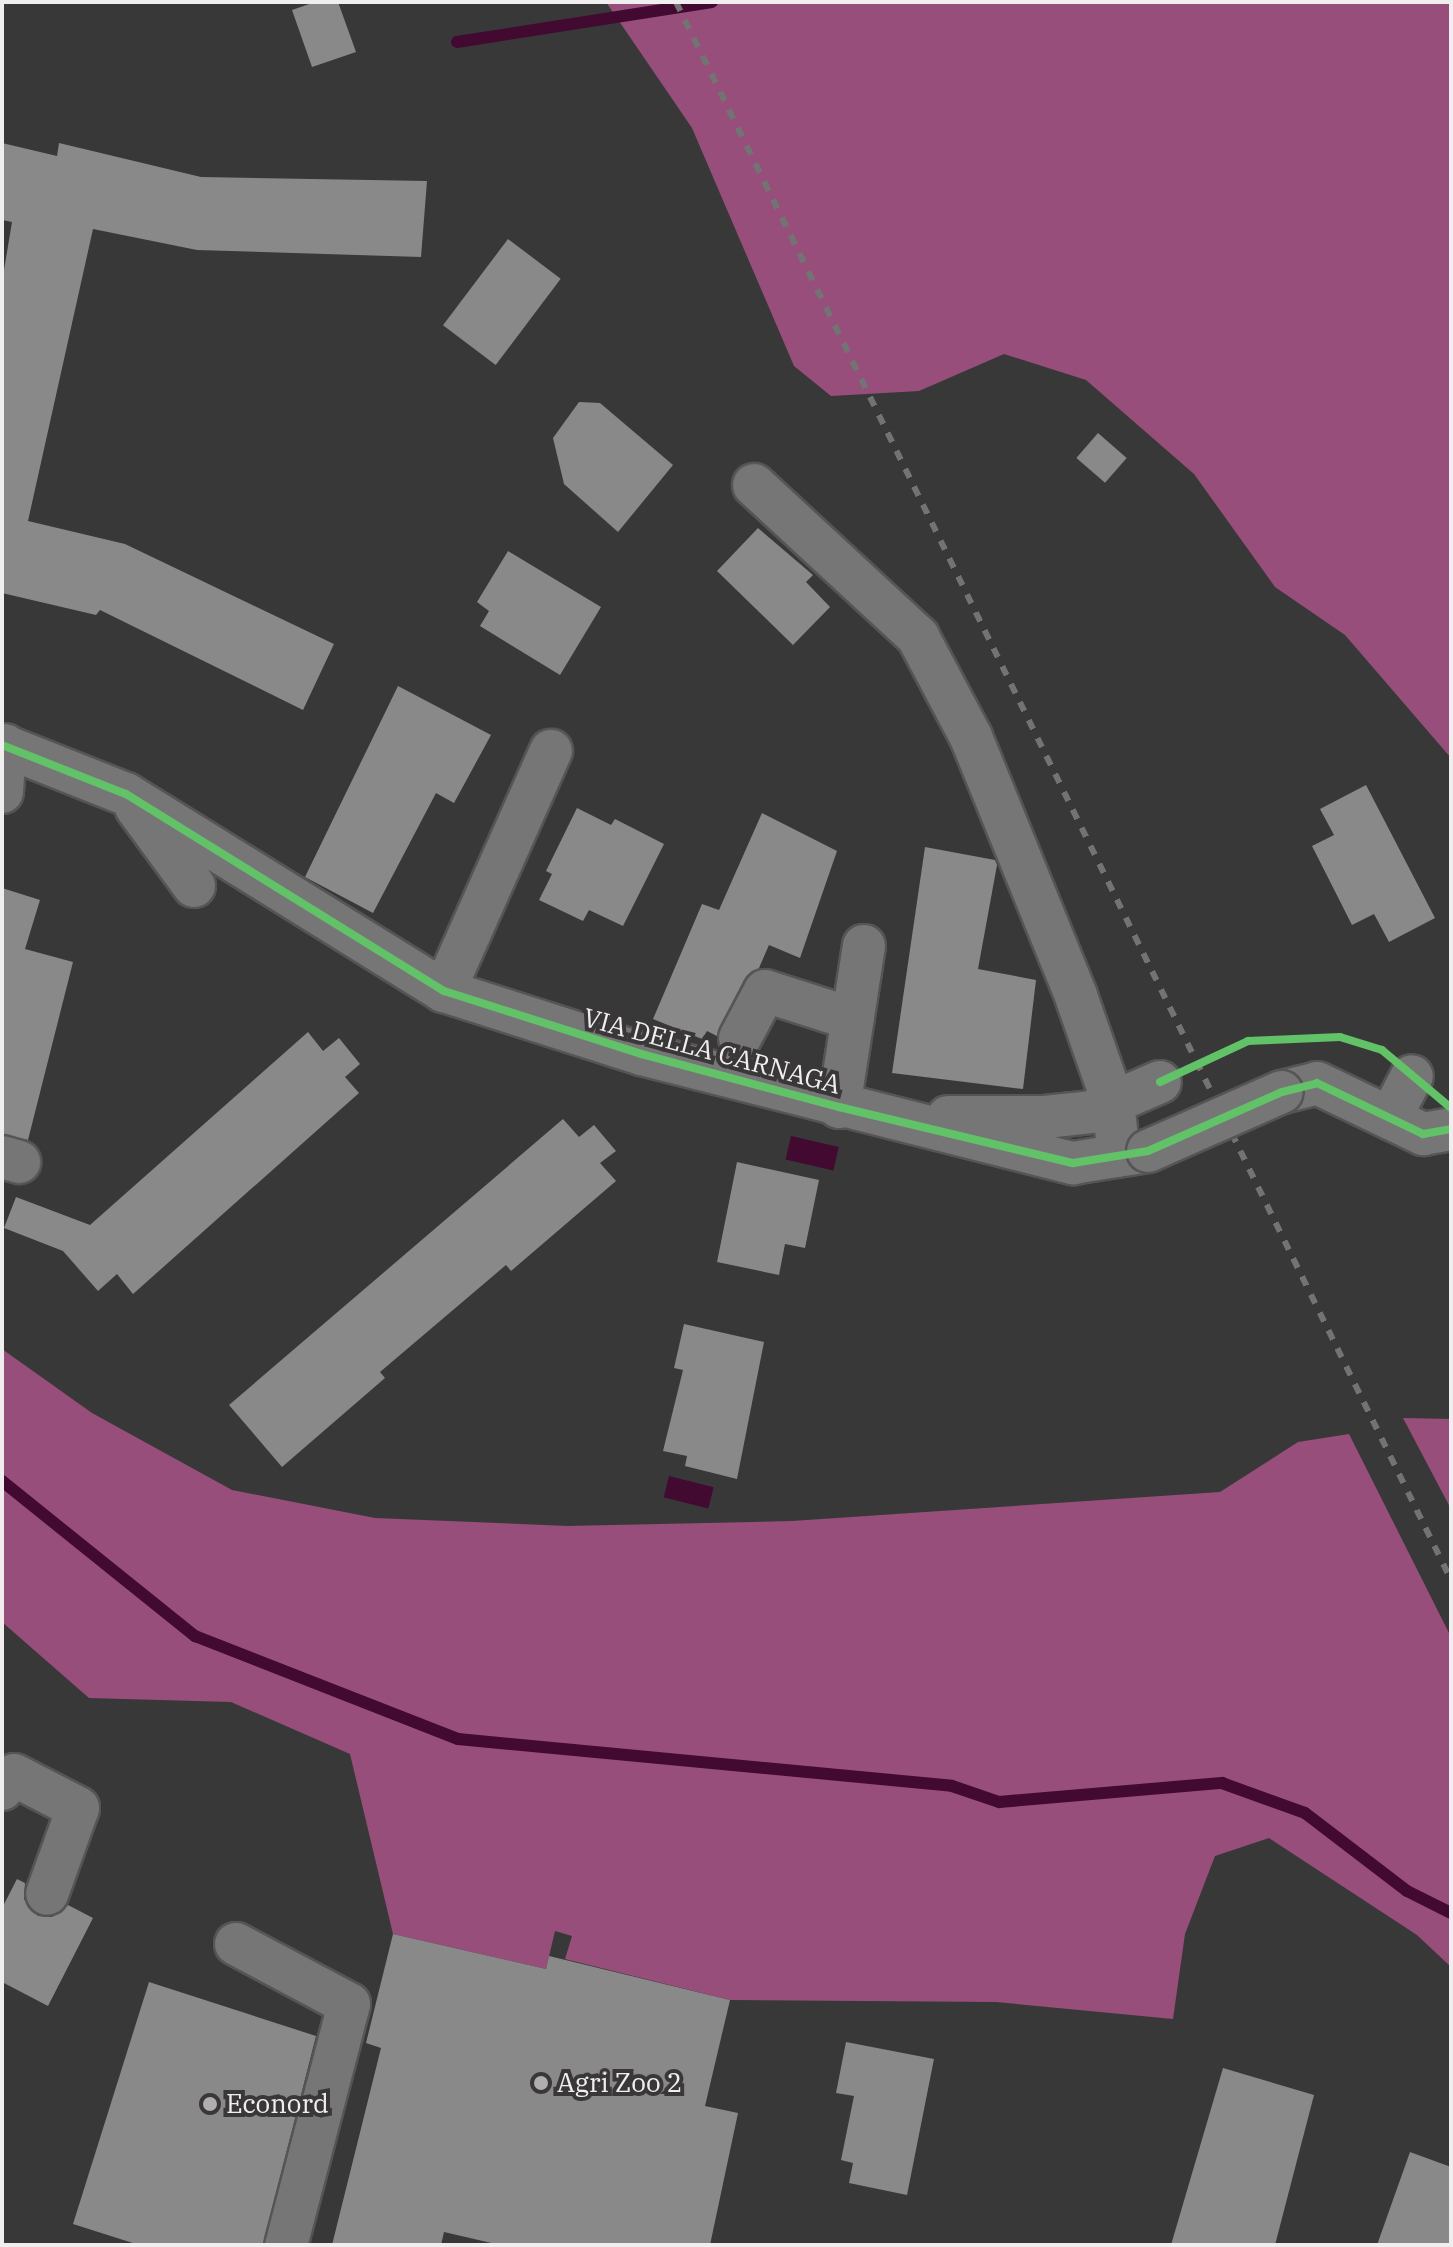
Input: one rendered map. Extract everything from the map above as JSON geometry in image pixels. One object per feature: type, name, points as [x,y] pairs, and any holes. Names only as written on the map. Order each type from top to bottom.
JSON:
[{"type":"street","points":[[754,485],[918,637],[971,737],[1133,1154]]},
{"type":"street","points":[[2,792],[4,745]]},
{"type":"street","name":"VIA DELLA CARNAGA","points":[[4,745],[126,794],[444,991],[641,1054],[839,1107],[1073,1163],[1133,1154],[1282,1092],[1317,1083],[1423,1134],[1451,1129]]},
{"type":"street","points":[[444,991],[551,751]]},
{"type":"street","points":[[126,794],[194,886]]},
{"type":"street","points":[[839,1107],[864,946]]},
{"type":"street","points":[[740,1038],[765,991],[853,1019]]},
{"type":"street","points":[[1390,1118],[1412,1076]]},
{"type":"street","name":"VIA DELLA CARNAGA","points":[[895,1118],[1045,1117],[1091,1112],[1160,1082]]},
{"type":"street","points":[[6,1771],[78,1808],[47,1894]]},
{"type":"street","points":[[236,1944],[349,2004],[286,2245]]},
{"type":"shaded area","points":[[606,2],[1451,2],[1451,758],[1345,635],[1275,587],[1194,474],[1086,380],[1004,354],[919,391],[831,396],[794,366],[692,128]]},
{"type":"shaded area","points":[[791,1136],[839,1147],[833,1170],[786,1159]]},
{"type":"shaded area","points":[[2,1349],[92,1413],[232,1490],[375,1518],[568,1526],[792,1521],[1220,1492],[1298,1442],[1349,1434],[1451,1637],[1451,1967],[1417,1935],[1269,1838],[1215,1856],[1185,1934],[1173,2019],[996,2002],[730,2000],[565,1959],[572,1936],[555,1931],[546,1969],[393,1934],[350,1754],[231,1702],[89,1698],[2,1622]]},
{"type":"shaded area","points":[[1403,1418],[1451,1419],[1451,1509]]},
{"type":"shaded area","points":[[669,1476],[714,1487],[708,1508],[664,1497]]},
{"type":"building","points":[[315,2],[338,2],[356,52],[312,67],[292,10]]},
{"type":"building","points":[[2,143],[57,156],[59,143],[201,177],[427,181],[421,257],[197,250],[93,229],[28,521],[125,544],[334,644],[303,710],[100,610],[96,615],[2,593],[2,282],[12,222],[2,220]]},
{"type":"building","points":[[508,239],[561,279],[496,365],[443,325]]},
{"type":"building","points":[[579,402],[600,403],[673,465],[618,532],[564,484],[553,438]]},
{"type":"building","points":[[1098,433],[1127,458],[1105,483],[1076,458]]},
{"type":"building","points":[[758,528],[813,575],[806,582],[830,607],[793,645],[717,571]]},
{"type":"building","points":[[508,551],[601,607],[560,675],[480,626],[489,611],[477,602]]},
{"type":"building","points":[[398,686],[491,735],[454,803],[436,793],[373,913],[305,877]]},
{"type":"building","points":[[1366,785],[1435,918],[1389,942],[1374,914],[1352,925],[1312,846],[1334,835],[1320,809]]},
{"type":"building","points":[[577,808],[611,825],[615,819],[664,844],[623,926],[589,910],[583,921],[539,900],[552,874],[546,871]]},
{"type":"building","points":[[762,813],[837,851],[800,958],[769,945],[759,968],[744,980],[717,1036],[707,1031],[702,1039],[653,1019],[702,904],[719,910]]},
{"type":"building","points":[[925,847],[995,860],[997,865],[978,969],[1036,980],[1023,1089],[892,1073]]},
{"type":"building","points":[[2,888],[40,900],[25,949],[73,962],[28,1140],[2,1134]]},
{"type":"building","points":[[308,1032],[323,1051],[339,1038],[360,1064],[345,1077],[359,1093],[133,1294],[117,1274],[98,1291],[63,1251],[4,1228],[16,1197],[90,1225]]},
{"type":"building","points":[[563,1119],[579,1137],[594,1125],[616,1151],[600,1163],[616,1181],[511,1271],[506,1265],[380,1372],[385,1378],[282,1467],[229,1405]]},
{"type":"building","points":[[737,1162],[819,1180],[805,1248],[785,1244],[779,1275],[717,1262]]},
{"type":"building","points":[[684,1324],[764,1342],[737,1479],[685,1466],[687,1456],[663,1451],[683,1370],[674,1368]]},
{"type":"building","points":[[17,1879],[25,1883],[24,1899],[38,1916],[52,1917],[68,1905],[93,1918],[48,2006],[2,1982],[2,1908]]},
{"type":"building","name":"Agri Zoo 2","points":[[393,1934],[546,1969],[549,1956],[730,2000],[705,2106],[738,2113],[710,2245],[500,2245],[444,2232],[441,2245],[332,2245],[381,2048],[366,2043]]},
{"type":"building","name":"Econord","points":[[149,1982],[316,2036],[263,2245],[139,2245],[73,2224]]},
{"type":"building","points":[[846,2042],[934,2059],[907,2195],[849,2183],[853,2163],[841,2160],[854,2096],[836,2093]]},
{"type":"building","points":[[1223,2068],[1314,2095],[1275,2245],[1171,2245]]},
{"type":"building","points":[[1410,2152],[1451,2167],[1451,2245],[1377,2245]]},
{"type":"waterway","points":[[457,42],[712,2]]},
{"type":"waterway","points":[[2,1481],[195,1636],[458,1739],[952,1786],[999,1802],[1222,1783],[1305,1813],[1407,1891],[1451,1913]]},
{"type":"railway","points":[[676,2],[1451,1580]]},
{"type":"cycle path","points":[[2,745],[126,794],[444,991],[641,1054],[839,1107],[1073,1163],[1148,1151],[1282,1092],[1317,1083],[1423,1134],[1451,1129]]},
{"type":"cycle path","points":[[1160,1082],[1248,1041],[1340,1037],[1382,1050],[1451,1108]]},
{"type":"place","name":"Agri Zoo 2","points":[[541,2083]]},
{"type":"place","name":"Econord","points":[[210,2104]]}]
